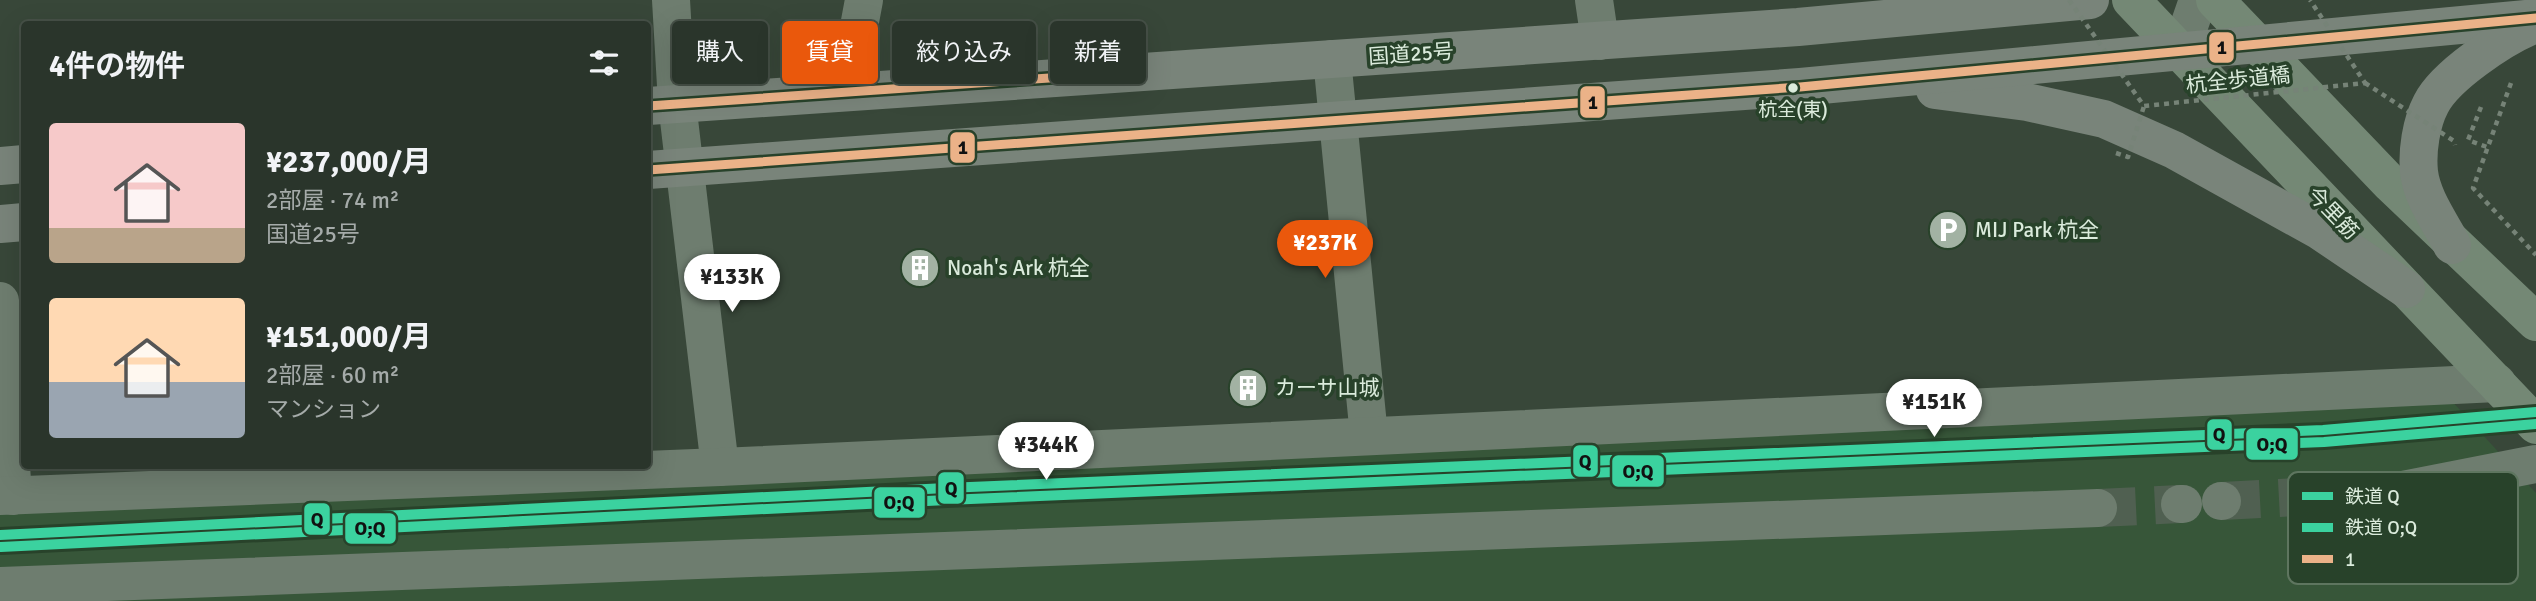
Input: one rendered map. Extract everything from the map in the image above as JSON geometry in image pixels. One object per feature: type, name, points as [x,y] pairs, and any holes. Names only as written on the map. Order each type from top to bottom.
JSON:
[{"type":"highway","name":"国道25号","points":[[662,104],[1600,41],[2025,8],[2090,0]]},
{"type":"highway","points":[[651,170],[1339,118],[1800,88],[2536,21]]},
{"type":"highway","points":[[2452,245],[2427,200],[2419,173],[2420,139],[2431,103],[2469,63],[2507,35],[2536,21]]},
{"type":"highway","points":[[1800,88],[1934,90],[2027,102],[2104,120],[2174,150],[2310,225],[2406,289]]},
{"type":"highway","points":[[0,166],[21,164]]},
{"type":"highway","points":[[0,224],[21,222]]},
{"type":"main road","name":"今里筋","points":[[2131,0],[2536,425]]},
{"type":"main road","points":[[2216,0],[2452,245],[2536,322]]},
{"type":"street","points":[[671,0],[662,104],[685,167],[720,467]]},
{"type":"street","points":[[847,91],[864,0]]},
{"type":"street","points":[[1594,0],[1600,41]]},
{"type":"street","points":[[2180,52],[2198,0]]},
{"type":"street","points":[[1332,59],[1369,436]]},
{"type":"street","points":[[0,301],[7,496],[720,467],[2497,383]]},
{"type":"street","points":[[2495,472],[2536,464]]},
{"type":"street","points":[[0,586],[2098,508]]},
{"type":"path","points":[[2068,0],[2144,106],[2128,157],[2116,153]]},
{"type":"path","points":[[2310,0],[2365,83],[2454,141],[2455,145]]},
{"type":"path","points":[[2514,74],[2473,188],[2536,255]]},
{"type":"path","name":"杭全歩道橋","points":[[2144,106],[2365,83]]},
{"type":"path","points":[[2481,106],[2468,140],[2487,148]]},
{"type":"shaded area","points":[[2450,399],[2517,472],[2288,472],[2288,584],[2518,584],[2518,473],[2536,493],[2536,601],[0,601],[0,512]]},
{"type":"tunnel","points":[[2222,501],[2288,498]]},
{"type":"tunnel","points":[[2098,508],[2180,504]]},
{"type":"rail line","name":"Q","points":[[0,535],[946,488],[2323,430],[2536,412]]},
{"type":"rail line","name":"O;Q","points":[[1,547],[947,500],[2324,442],[2536,424]]},
{"type":"transit line","name":"1","points":[[651,170],[1800,87],[2536,18]]},
{"type":"transit line","name":"1","points":[[651,106],[1050,78]]},
{"type":"place","name":"杭全(東)","points":[[1793,88]]},
{"type":"place","name":"MIJ Park 杭全","points":[[1948,230]]},
{"type":"place","name":"Noah's Ark 杭全","points":[[920,268]]},
{"type":"place","name":"カーサ山城","points":[[1248,388]]}]
